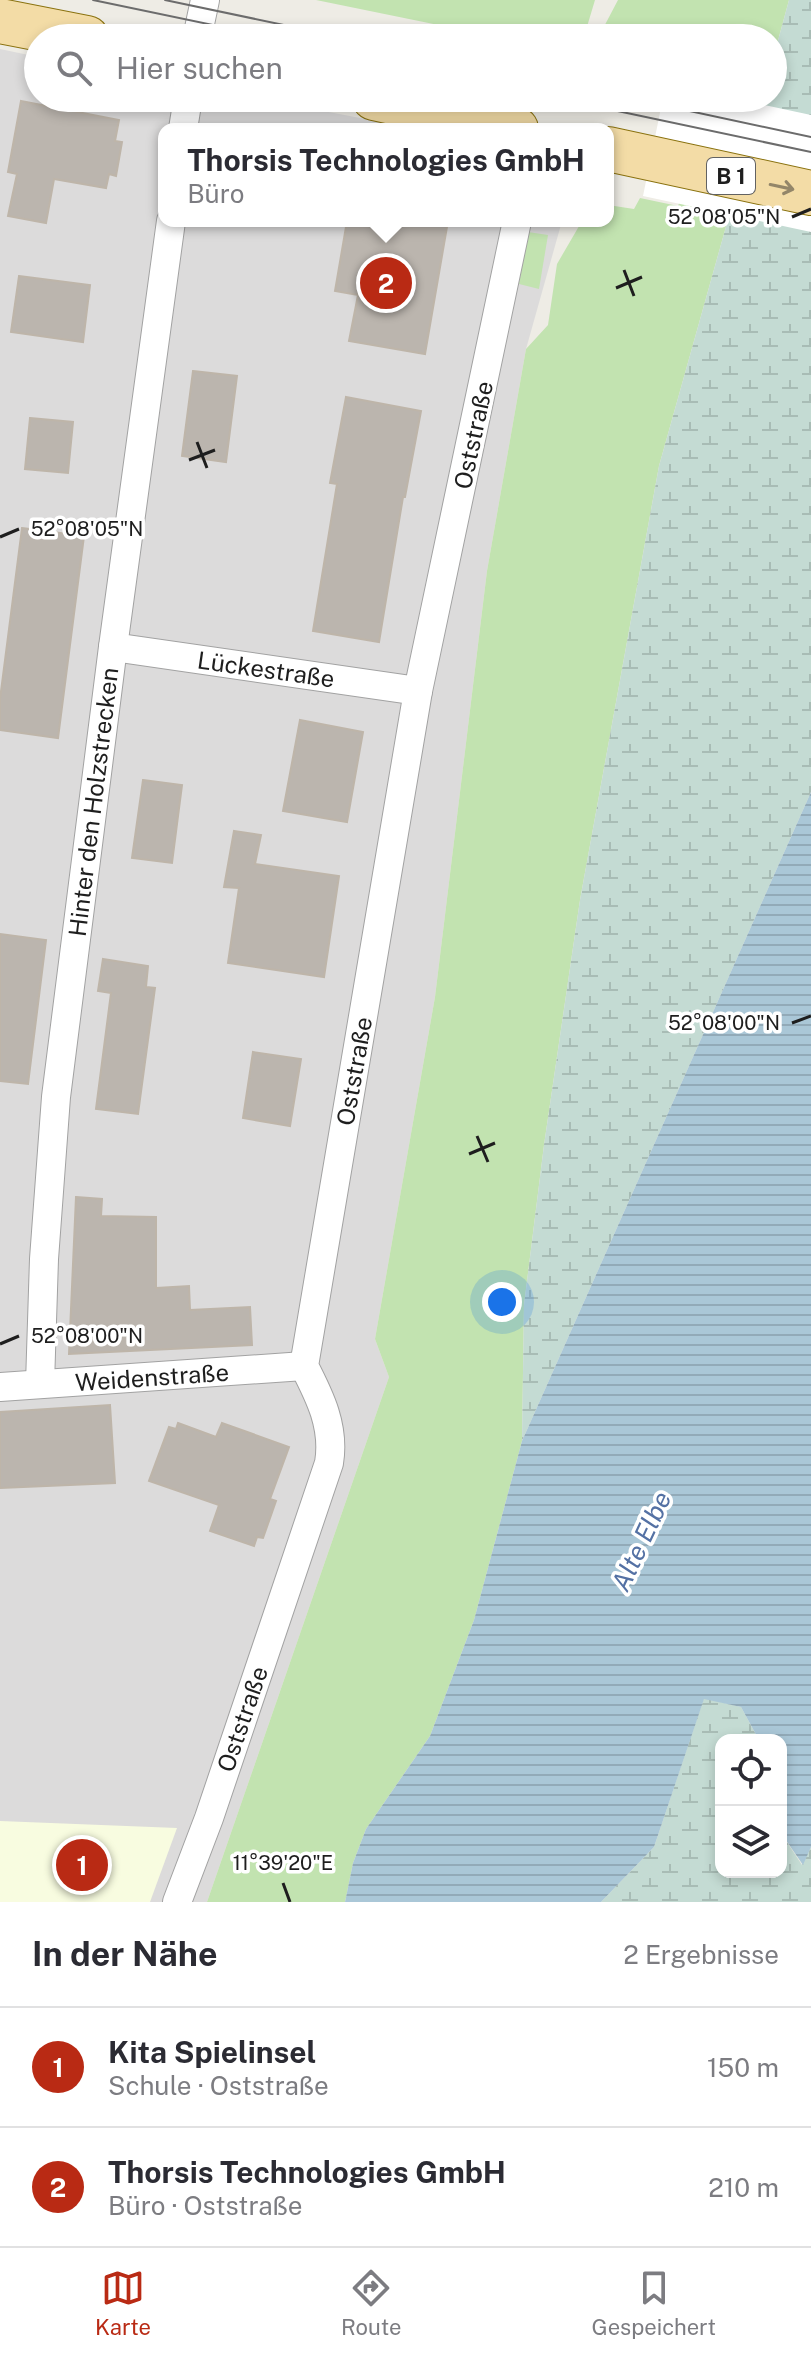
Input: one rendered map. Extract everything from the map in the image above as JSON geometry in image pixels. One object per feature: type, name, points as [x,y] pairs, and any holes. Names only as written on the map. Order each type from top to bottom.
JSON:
[{"type":"main road","points":[[0,21],[24,26]]},
{"type":"main road","points":[[438,112],[489,123]]},
{"type":"main road","name":"B 1","points":[[614,150],[811,193]]},
{"type":"street","points":[[200,24],[205,0]]},
{"type":"street","name":"Hinter den Holzstrecken","points":[[40,1384],[53,1123],[170,227]]},
{"type":"street","name":"Oststraße","points":[[177,1902],[209,1818],[329,1463],[331,1436],[328,1421],[304,1366],[418,691],[516,227]]},
{"type":"street","name":"Lückestraße","points":[[113,647],[418,691]]},
{"type":"street","name":"Weidenstraße","points":[[0,1387],[304,1366]]},
{"type":"shaded area","points":[[0,49],[24,54],[24,112],[329,112],[386,123],[158,123],[158,227],[560,227],[526,349],[487,571],[435,997],[375,1339],[389,1377],[207,1902],[0,1902]]},
{"type":"shaded area","points":[[0,1821],[177,1828],[150,1902],[0,1902]]},
{"type":"green space","points":[[316,0],[595,0],[588,24],[433,24]]},
{"type":"green space","points":[[618,0],[789,0],[782,24],[605,24]]},
{"type":"green space","points":[[789,0],[811,0],[811,792],[522,1441],[524,1305],[544,1145],[580,900],[659,466],[758,112],[787,112],[787,24],[782,24]]},
{"type":"green space","points":[[697,112],[758,112],[659,466],[580,900],[544,1145],[524,1305],[522,1441],[474,1620],[430,1736],[366,1829],[353,1863],[345,1902],[207,1902],[389,1377],[375,1339],[435,997],[487,571],[526,349],[548,325],[557,264],[579,227],[614,227],[614,206],[634,209],[640,198],[678,206],[687,180]]},
{"type":"green space","points":[[528,232],[548,235],[539,289],[519,284]]},
{"type":"green space","points":[[704,1698],[741,1707],[756,1734],[715,1734],[715,1878],[787,1878],[787,1842],[802,1865],[811,1847],[811,1902],[601,1902],[654,1847]]},
{"type":"water","name":"Alte Elbe","points":[[811,792],[811,1847],[803,1865],[787,1842],[787,1734],[756,1734],[741,1707],[704,1699],[654,1847],[601,1902],[345,1902],[353,1863],[366,1829],[430,1736],[474,1620],[522,1441]]},
{"type":"pier","points":[[787,110],[811,115],[811,232],[643,196],[660,112]]},
{"type":"building","points":[[21,101],[24,102],[24,112],[78,112],[119,120],[115,141],[122,142],[116,176],[109,174],[106,188],[54,179],[46,223],[8,216],[17,174],[8,172]]},
{"type":"building","points":[[346,227],[447,227],[425,354],[349,341],[358,295],[335,291]]},
{"type":"building","points":[[19,276],[90,285],[83,342],[11,332]]},
{"type":"building","points":[[193,371],[237,376],[226,462],[182,456]]},
{"type":"building","points":[[346,397],[421,411],[379,642],[313,631],[337,484],[330,483]]},
{"type":"building","points":[[30,418],[73,422],[68,473],[25,469]]},
{"type":"building","points":[[22,528],[84,536],[58,738],[0,730],[0,699]]},
{"type":"building","points":[[300,720],[363,732],[347,822],[283,811]]},
{"type":"building","points":[[143,780],[182,785],[172,863],[132,858]]},
{"type":"building","points":[[234,831],[261,835],[255,864],[339,876],[324,977],[228,963],[239,888],[224,887]]},
{"type":"building","points":[[0,934],[46,940],[28,1084],[0,1081]]},
{"type":"building","points":[[103,959],[148,966],[146,987],[155,988],[138,1114],[96,1109],[111,993],[98,991]]},
{"type":"building","points":[[253,1052],[301,1059],[290,1126],[243,1118]]},
{"type":"building","points":[[76,1197],[102,1199],[101,1216],[156,1217],[156,1288],[189,1286],[190,1310],[250,1307],[252,1345],[69,1354]]},
{"type":"building","points":[[110,1405],[115,1483],[0,1488],[0,1412]]},
{"type":"building","points":[[178,1423],[216,1437],[222,1423],[289,1447],[270,1499],[276,1501],[263,1538],[257,1537],[254,1546],[210,1531],[219,1505],[149,1481],[169,1427],[176,1429]]},
{"type":"tram line","points":[[93,0],[208,24]]},
{"type":"tram line","points":[[165,0],[279,24]]},
{"type":"tram line","points":[[622,112],[811,152]]},
{"type":"tram line","points":[[694,112],[811,137]]},
{"type":"place","name":"Thorsis Technologies GmbH","points":[[386,283]]},
{"type":"place","name":"Kita Spielinsel","points":[[82,1865]]}]
